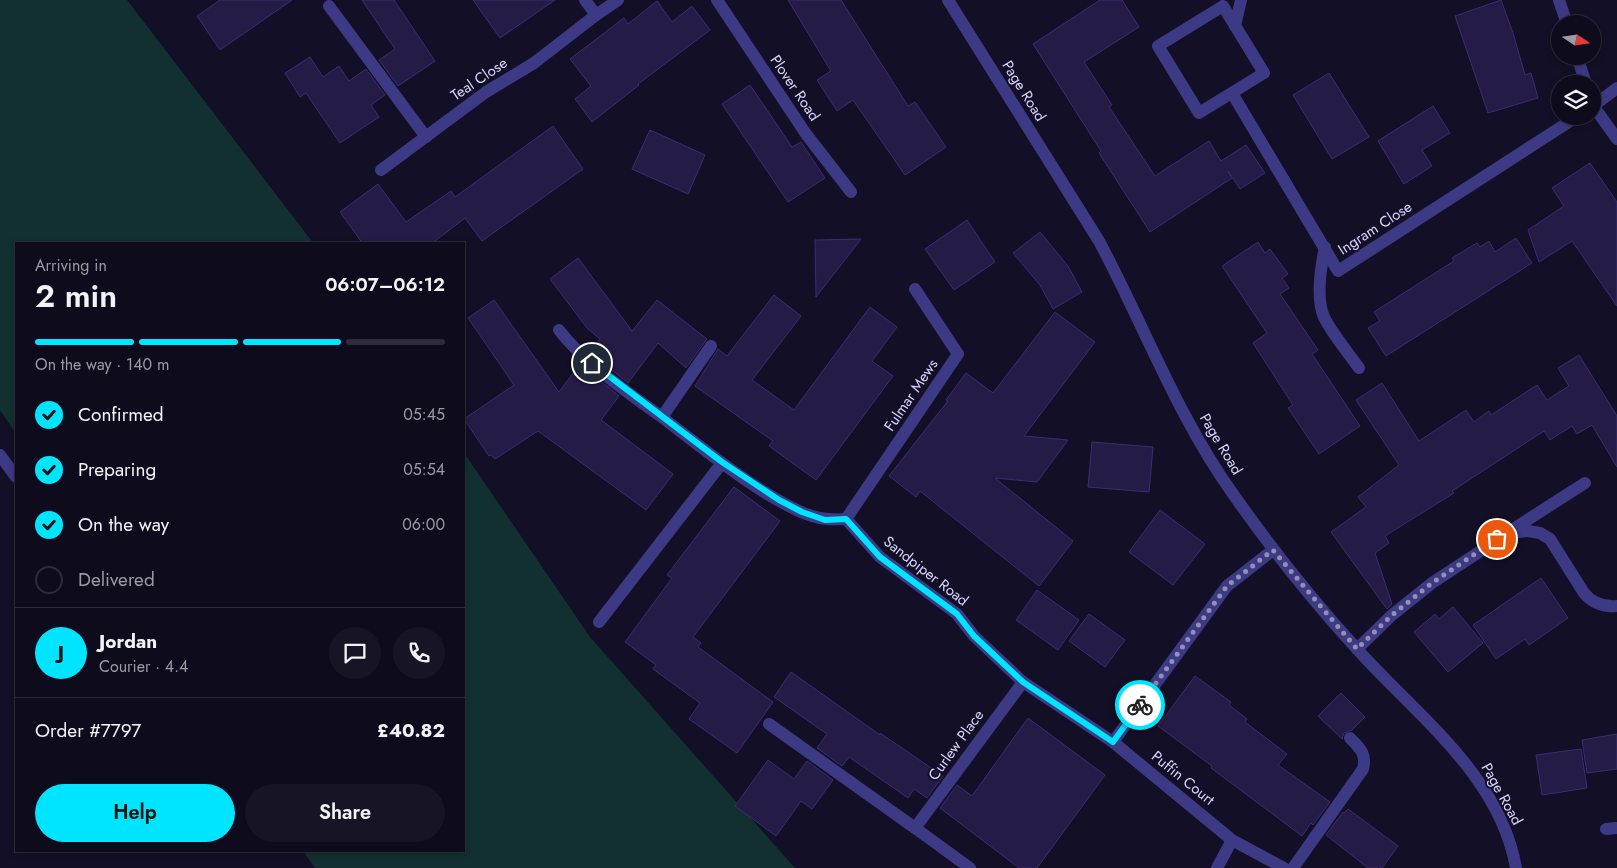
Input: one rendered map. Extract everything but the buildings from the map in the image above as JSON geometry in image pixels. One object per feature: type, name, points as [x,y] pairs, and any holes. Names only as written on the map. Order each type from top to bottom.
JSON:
[{"type":"street","points":[[585,0],[596,15],[618,0]]},
{"type":"street","name":"Plover Road","points":[[717,0],[806,134],[851,192]]},
{"type":"street","name":"Page Road","points":[[948,0],[1099,241],[1120,280],[1147,341],[1206,454],[1273,550],[1357,649],[1463,759],[1481,783],[1506,831],[1516,868]]},
{"type":"street","points":[[1235,26],[1241,0]]},
{"type":"street","points":[[1559,0],[1563,15]]},
{"type":"street","points":[[329,6],[426,137]]},
{"type":"street","points":[[1223,6],[1264,73],[1232,93],[1199,113],[1158,46],[1223,6]]},
{"type":"street","name":"Teal Close","points":[[381,170],[486,92],[534,62],[596,15]]},
{"type":"street","points":[[1601,100],[1617,88]]},
{"type":"street","name":"Ingram Close","points":[[1232,93],[1338,271],[1564,125]]},
{"type":"street","points":[[1601,117],[1617,139]]},
{"type":"street","points":[[1325,248],[1322,265],[1321,306],[1324,317],[1359,368]]},
{"type":"street","name":"Fulmar Mews","points":[[846,519],[958,354],[915,289]]},
{"type":"street","points":[[559,330],[579,353],[722,462],[779,500],[802,512],[825,520],[846,519]]},
{"type":"street","points":[[662,417],[711,346]]},
{"type":"street","points":[[0,456],[15,476]]},
{"type":"street","points":[[599,622],[722,462]]},
{"type":"street","points":[[1357,649],[1392,615],[1432,583],[1585,483]]},
{"type":"street","name":"Sandpiper Road","points":[[846,519],[880,557],[957,614],[974,636],[1023,682],[1113,742]]},
{"type":"street","points":[[1508,533],[1540,532],[1550,539],[1590,600],[1603,605],[1617,606]]},
{"type":"street","points":[[1113,742],[1227,586],[1273,550]]},
{"type":"street","name":"Curlew Place","points":[[915,828],[1023,682]]},
{"type":"street","points":[[769,724],[970,868]]},
{"type":"street","points":[[1292,868],[1364,769],[1363,752],[1350,738]]},
{"type":"street","name":"Puffin Court","points":[[1113,742],[1232,840],[1284,868]]},
{"type":"street","points":[[1217,868],[1232,840]]},
{"type":"green space","points":[[0,0],[127,0],[312,242],[15,242],[15,432],[0,410]]},
{"type":"green space","points":[[465,454],[590,637],[795,868],[315,868],[304,852],[465,852]]},
{"type":"way so far","points":[[1140,705],[1227,586],[1273,550],[1357,649],[1392,615],[1432,583],[1497,539]]},
{"type":"route","points":[[592,363],[722,462],[779,500],[802,512],[825,520],[846,519],[880,557],[957,614],[974,636],[1023,682],[1113,742],[1140,705]]}]
